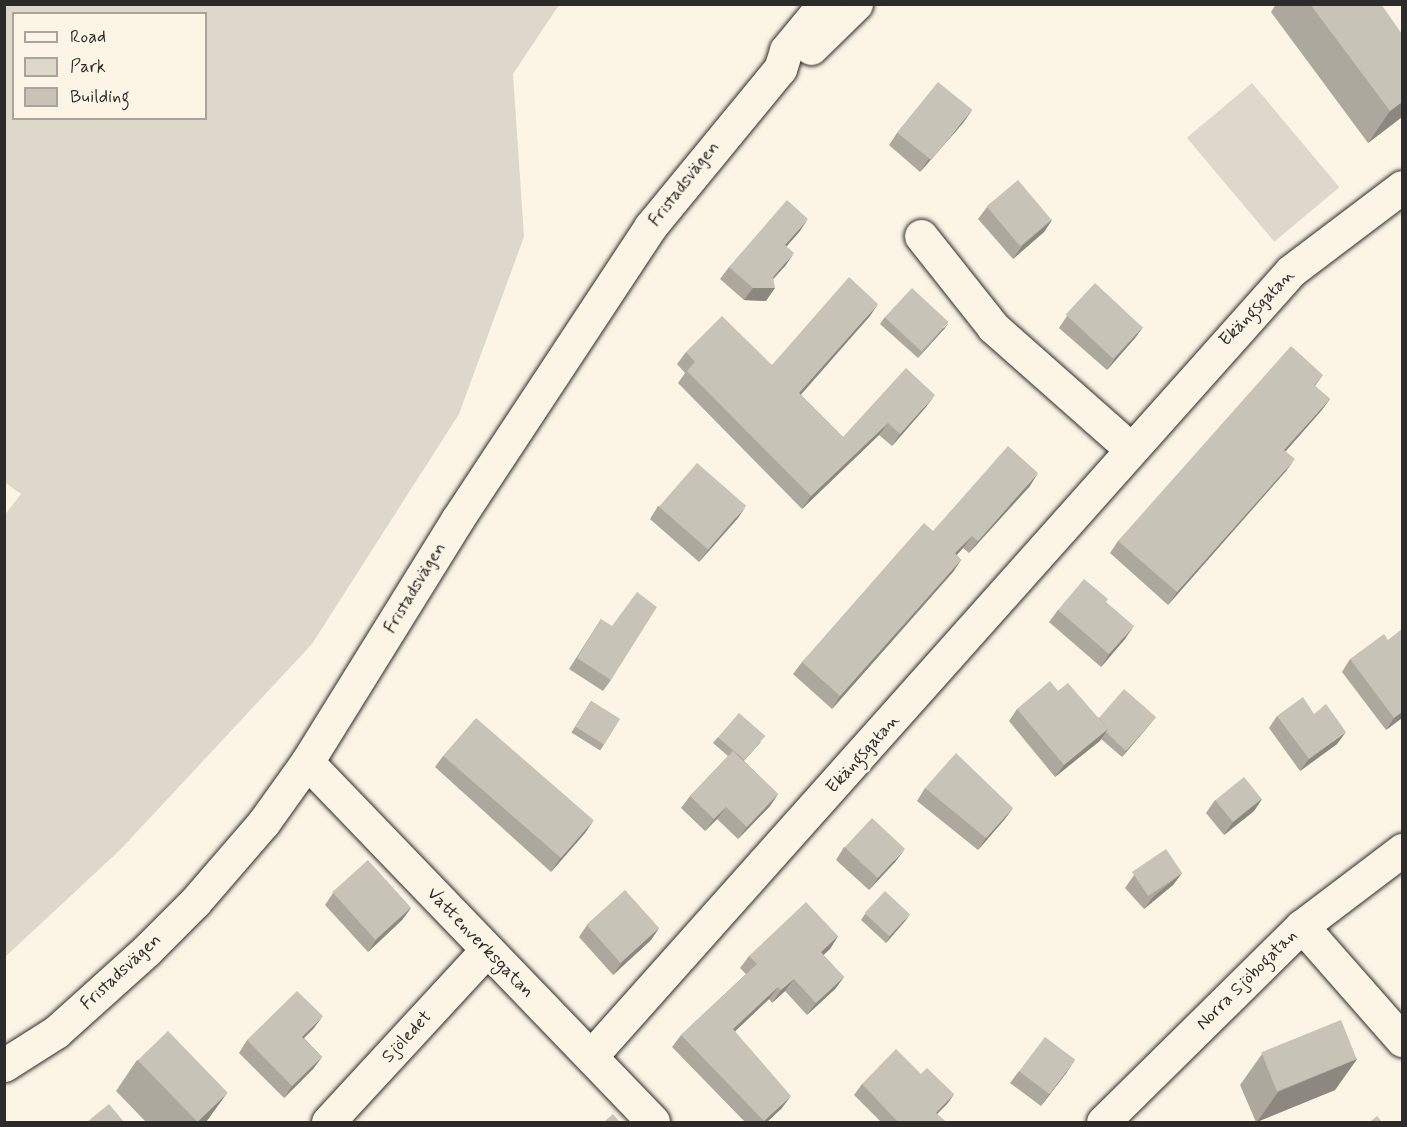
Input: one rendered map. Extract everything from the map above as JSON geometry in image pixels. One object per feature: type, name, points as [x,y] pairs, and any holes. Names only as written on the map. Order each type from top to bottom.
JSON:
[{"type":"street","name":"Fristadsvägen","points":[[4,1065],[85,1007],[195,902],[264,822],[307,762],[457,520],[650,227],[780,69],[786,50],[824,4]]},
{"type":"street","name":"Fristadsvägen","points":[[780,69],[801,58],[856,4]]},
{"type":"street","name":"Ekängsgatan","points":[[591,1055],[1291,271],[1402,187]]},
{"type":"street","points":[[921,236],[993,327],[1131,449]]},
{"type":"street","name":"Vattenverksgatan","points":[[307,762],[486,951],[591,1055],[653,1122]]},
{"type":"street","name":"Norra Sjöbogatan","points":[[1103,1122],[1302,926],[1402,850]]},
{"type":"street","points":[[1302,926],[1402,1040]]},
{"type":"street","name":"Sjöledet","points":[[328,1122],[486,951]]},
{"type":"green space","points":[[5,4],[559,5],[513,74],[524,237],[459,414],[312,644],[121,849],[5,957],[4,516],[21,494],[4,482]]},
{"type":"green space","points":[[1252,83],[1339,187],[1274,242],[1187,138]]},
{"type":"building","points":[[1310,4],[1381,4],[1402,34],[1402,102],[1390,111]]},
{"type":"building","points":[[938,82],[972,110],[931,160],[897,133]]},
{"type":"building","points":[[1018,180],[1051,220],[1020,246],[987,206]]},
{"type":"building","points":[[787,200],[808,219],[785,245],[794,253],[773,277],[775,288],[753,288],[729,267]]},
{"type":"building","points":[[849,277],[878,304],[799,393],[843,437],[906,368],[935,395],[900,434],[888,423],[811,496],[687,371],[695,362],[686,352],[722,316],[772,365]]},
{"type":"building","points":[[1095,283],[1143,327],[1113,359],[1066,314]]},
{"type":"building","points":[[912,288],[949,322],[921,351],[885,317]]},
{"type":"building","points":[[1291,346],[1323,375],[1314,385],[1330,399],[1284,450],[1295,459],[1177,592],[1118,541]]},
{"type":"building","points":[[1008,446],[1038,473],[978,541],[972,536],[955,553],[961,560],[840,696],[802,662],[924,523],[933,531]]},
{"type":"building","points":[[697,463],[746,506],[708,549],[659,507]]},
{"type":"building","points":[[1084,579],[1108,599],[1106,602],[1134,626],[1109,654],[1058,610]]},
{"type":"building","points":[[637,592],[657,607],[611,680],[577,658],[601,619],[612,626]]},
{"type":"building","points":[[1402,629],[1402,712],[1394,718],[1350,659],[1384,634],[1388,640]]},
{"type":"building","points":[[1050,681],[1058,691],[1068,683],[1108,729],[1064,765],[1017,709]]},
{"type":"building","points":[[1124,689],[1156,717],[1126,751],[1106,732],[1108,729],[1099,718]]},
{"type":"building","points":[[1303,697],[1314,714],[1326,704],[1346,732],[1309,759],[1277,716]]},
{"type":"building","points":[[591,701],[620,719],[604,744],[575,726]]},
{"type":"building","points":[[739,713],[765,736],[744,760],[718,737]]},
{"type":"building","points":[[476,718],[594,820],[561,858],[443,756]]},
{"type":"building","points":[[733,751],[778,794],[747,827],[726,807],[714,819],[690,796]]},
{"type":"building","points":[[956,753],[1013,808],[986,838],[925,788]]},
{"type":"building","points":[[1244,777],[1262,799],[1233,822],[1215,800]]},
{"type":"building","points":[[872,818],[905,849],[878,878],[845,847]]},
{"type":"building","points":[[1166,849],[1182,873],[1148,896],[1132,872]]},
{"type":"building","points":[[368,860],[411,908],[375,940],[332,892]]},
{"type":"building","points":[[625,890],[659,928],[620,963],[586,925]]},
{"type":"building","points":[[885,891],[910,914],[889,936],[865,913]]},
{"type":"building","points":[[806,902],[838,936],[821,952],[844,977],[816,1003],[794,979],[781,990],[778,987],[733,1029],[791,1096],[764,1121],[681,1035],[757,964],[749,956]]},
{"type":"building","points":[[297,991],[323,1016],[302,1037],[322,1057],[292,1086],[247,1040]]},
{"type":"building","points":[[1341,1020],[1357,1059],[1277,1091],[1261,1052]]},
{"type":"building","points":[[168,1031],[228,1093],[197,1122],[138,1060]]},
{"type":"building","points":[[1045,1037],[1075,1060],[1049,1094],[1019,1071]]},
{"type":"building","points":[[896,1049],[921,1074],[927,1068],[954,1094],[936,1113],[946,1122],[898,1122],[862,1084]]},
{"type":"building","points":[[109,1104],[124,1122],[87,1122]]},
{"type":"building","points":[[613,1114],[620,1122],[604,1122]]},
{"type":"building","points":[[1377,1116],[1382,1122],[1370,1122]]}]
